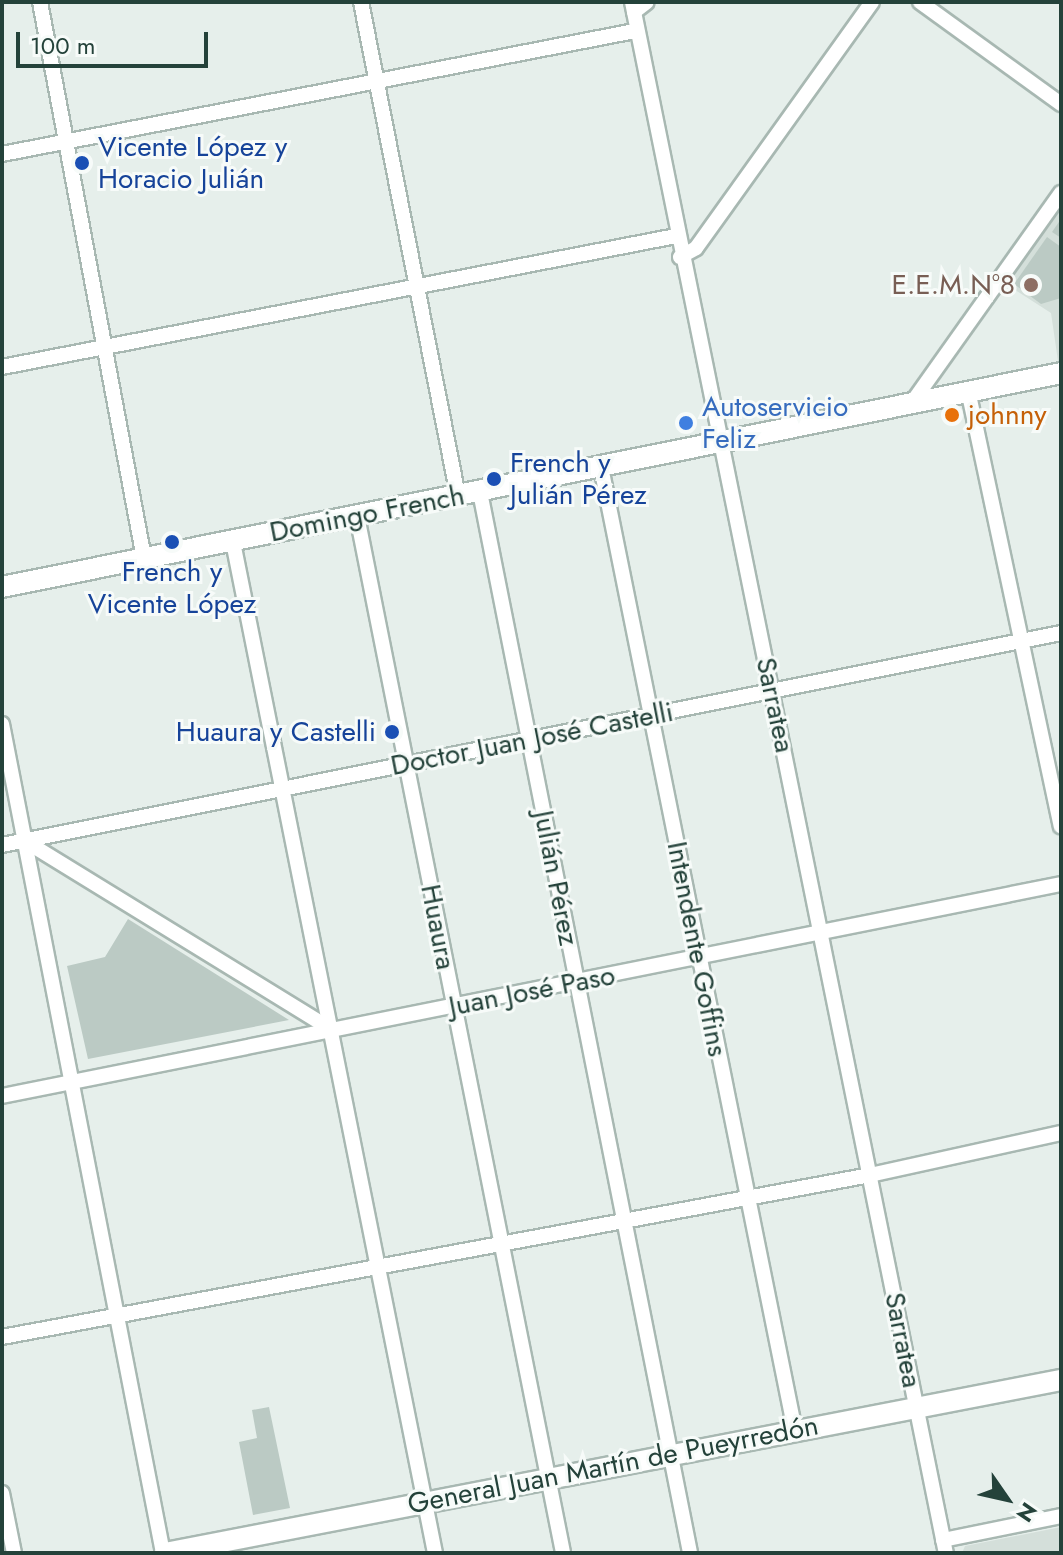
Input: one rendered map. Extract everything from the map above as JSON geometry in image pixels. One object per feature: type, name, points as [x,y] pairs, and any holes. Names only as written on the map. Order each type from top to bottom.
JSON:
[{"type":"street","points":[[40,2],[144,558]]},
{"type":"street","points":[[361,2],[414,286],[458,496]]},
{"type":"street","points":[[633,7],[647,2]]},
{"type":"street","points":[[680,257],[696,248],[872,2]]},
{"type":"street","points":[[920,2],[1061,104]]},
{"type":"street","name":"Sarratea","points":[[633,7],[635,31],[680,257],[822,934],[944,1547]]},
{"type":"street","points":[[2,154],[635,31]]},
{"type":"street","points":[[911,404],[1061,193]]},
{"type":"street","points":[[2,367],[676,236]]},
{"type":"street","name":"Domingo French","points":[[2,587],[1061,373]]},
{"type":"street","points":[[968,390],[1061,826]]},
{"type":"street","name":"Intendente Goffins","points":[[601,467],[795,1431]]},
{"type":"street","name":"Julián Pérez","points":[[480,492],[690,1553]]},
{"type":"street","name":"Huaura","points":[[357,516],[563,1553]]},
{"type":"street","points":[[233,542],[329,1028],[381,1267],[435,1553]]},
{"type":"street","name":"Doctor Juan José Castelli","points":[[2,845],[1061,633]]},
{"type":"street","points":[[2,724],[164,1553]]},
{"type":"street","points":[[25,841],[329,1028]]},
{"type":"street","name":"Juan José Paso","points":[[2,1096],[72,1084],[329,1028],[699,959],[1061,884]]},
{"type":"street","points":[[2,1337],[746,1199],[1061,1133]]},
{"type":"street","name":"General Juan Martín de Pueyrredón","points":[[164,1553],[426,1500],[1061,1380]]},
{"type":"street","points":[[2,1493],[14,1553]]},
{"type":"street","points":[[944,1547],[1061,1516]]},
{"type":"shaded area","points":[[1061,204],[1059,368],[1051,313],[1006,284]]},
{"type":"shaded area","points":[[1061,1527],[1061,1553],[962,1553],[965,1546]]},
{"type":"building","points":[[1061,219],[1061,238],[1052,232]]},
{"type":"building","points":[[1047,237],[1061,247],[1061,298],[1041,304],[1014,284]]},
{"type":"building","points":[[128,919],[289,1020],[88,1059],[67,966],[105,957]]},
{"type":"building","points":[[269,1407],[290,1508],[253,1515],[239,1442],[257,1438],[252,1410]]},
{"type":"place","name":"Vicente López y Horacio Julián","points":[[82,163]]},
{"type":"place","name":"E.E.M.N°8","points":[[1031,285]]},
{"type":"place","name":"johnny","points":[[952,415]]},
{"type":"place","name":"Autoservicio Feliz","points":[[686,423]]},
{"type":"place","name":"French y Julián Pérez","points":[[494,479]]},
{"type":"place","name":"French y Vicente López","points":[[172,542]]},
{"type":"place","name":"Huaura y Castelli","points":[[392,732]]}]
